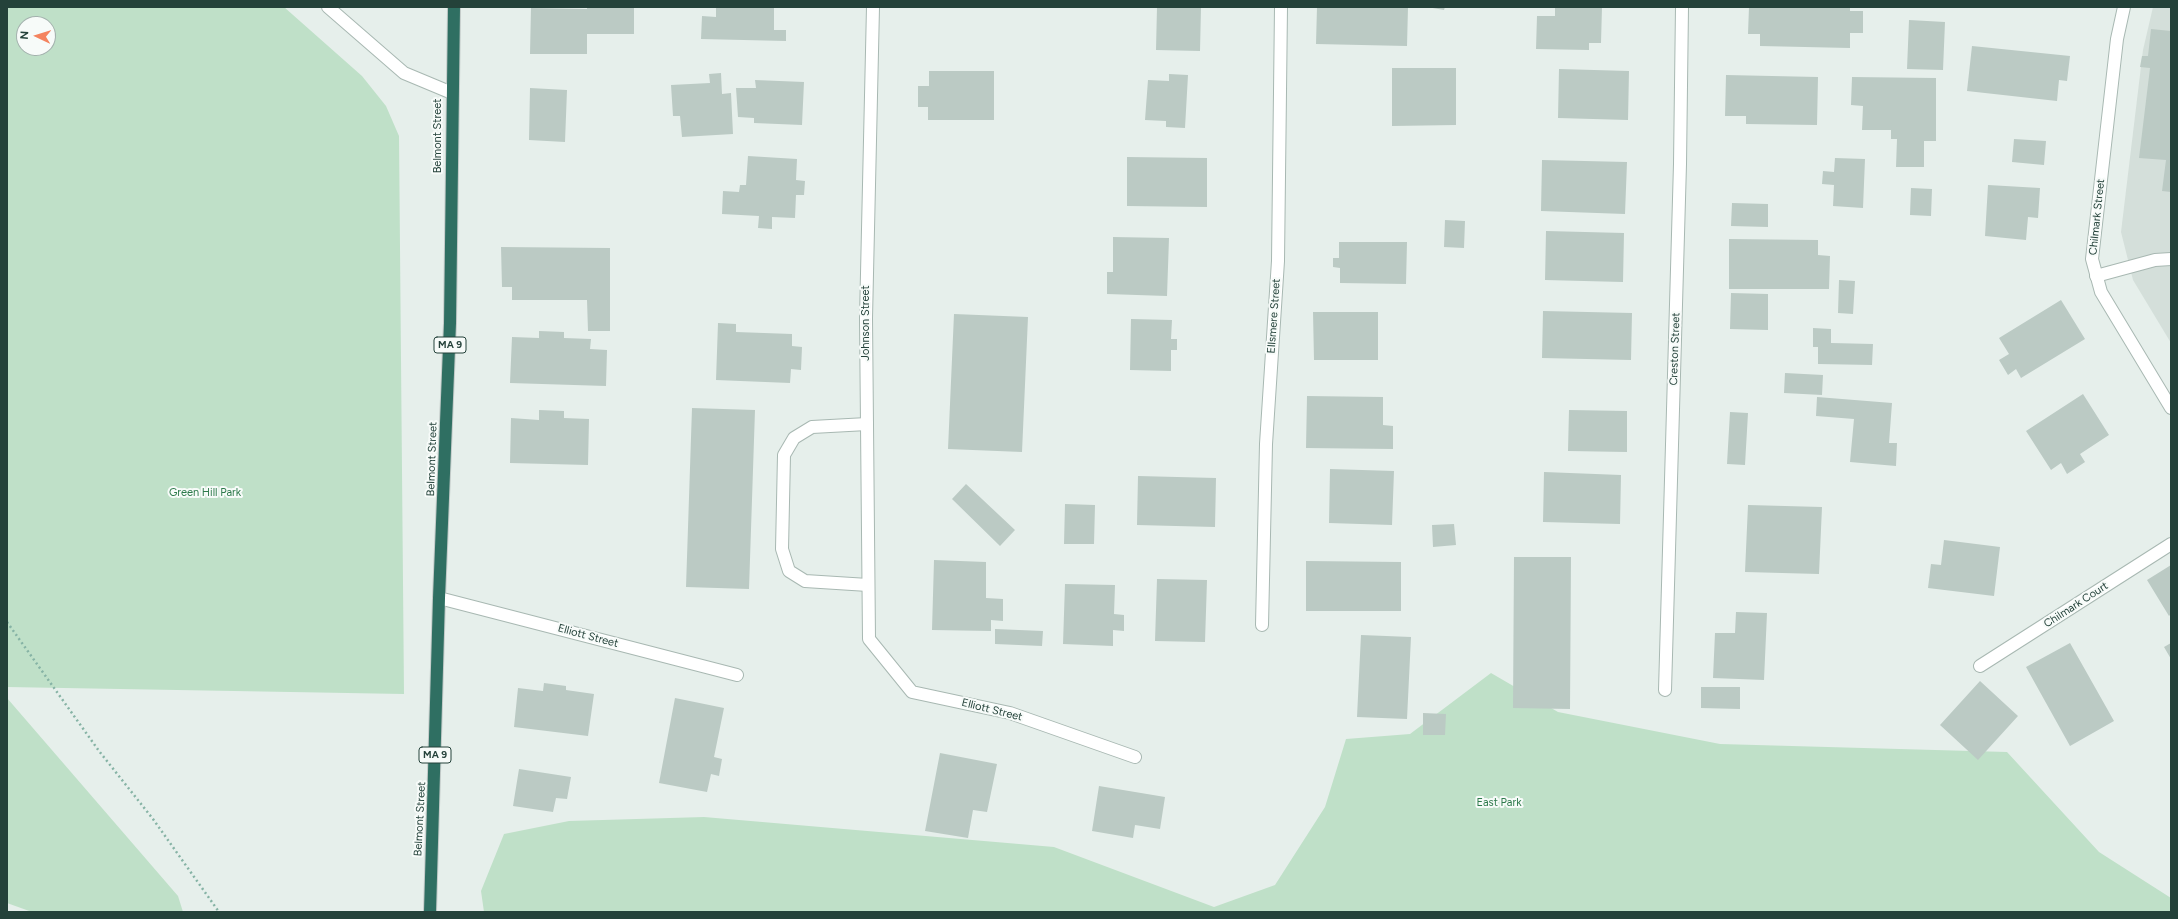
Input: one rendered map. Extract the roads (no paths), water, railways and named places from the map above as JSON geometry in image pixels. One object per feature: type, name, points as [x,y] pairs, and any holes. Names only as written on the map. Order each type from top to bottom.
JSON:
[{"type":"highway","name":"Belmont Street","points":[[430,912],[439,598],[450,323],[454,7]]},
{"type":"street","points":[[328,7],[404,73],[452,93]]},
{"type":"street","name":"Johnson Street","points":[[869,639],[866,318],[873,7]]},
{"type":"street","name":"Ellsmere Street","points":[[1262,625],[1266,444],[1278,261],[1281,7]]},
{"type":"street","name":"Creston Street","points":[[1665,690],[1680,172],[1682,7]]},
{"type":"street","name":"Chilmark Street","points":[[2124,7],[2117,39],[2092,259],[2101,292],[2171,408]]},
{"type":"street","points":[[2096,276],[2155,260],[2171,259]]},
{"type":"street","points":[[867,424],[812,427],[794,438],[784,455],[782,548],[789,571],[805,581],[868,585]]},
{"type":"street","name":"Chilmark Court","points":[[1980,666],[2171,544]]},
{"type":"street","name":"Elliott Street","points":[[439,598],[737,675]]},
{"type":"street","name":"Elliott Street","points":[[869,639],[912,692],[1010,712],[1135,757]]},
{"type":"park label","name":"Green Hill Park","points":[[205,493]]},
{"type":"park label","name":"East Park","points":[[1499,803]]}]
